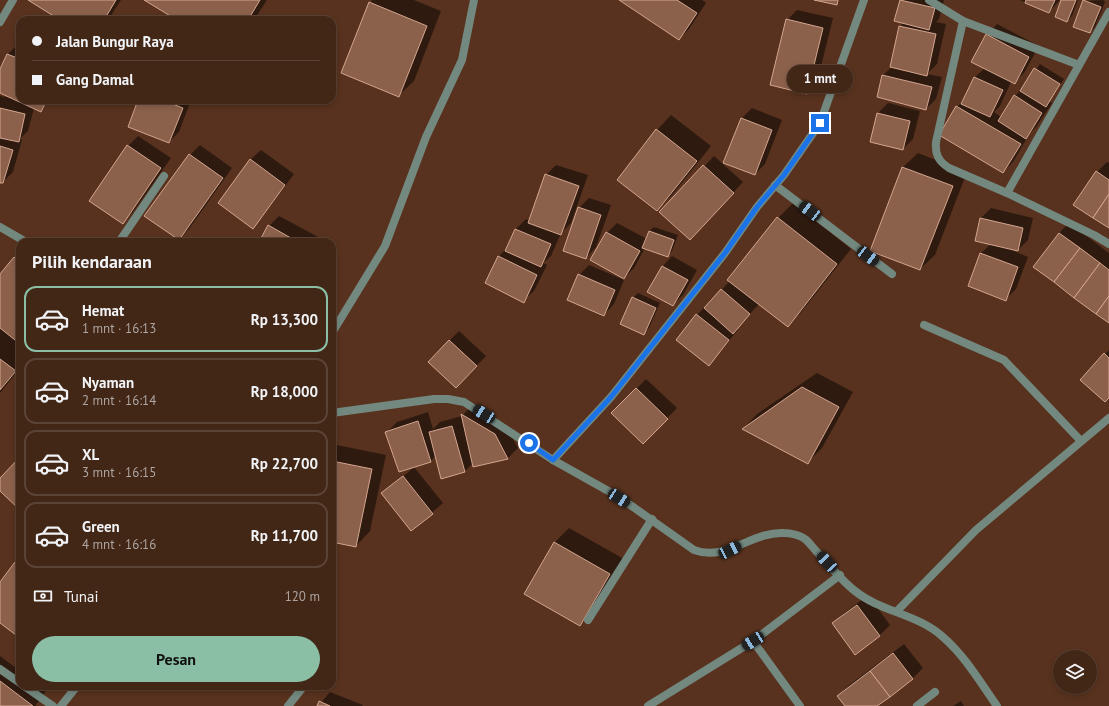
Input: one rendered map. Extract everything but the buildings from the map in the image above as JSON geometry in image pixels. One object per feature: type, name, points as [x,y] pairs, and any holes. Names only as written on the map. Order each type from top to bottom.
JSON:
[{"type":"street","points":[[0,22],[13,0]]},
{"type":"street","points":[[336,326],[385,246],[426,137],[462,60],[474,0]]},
{"type":"street","points":[[553,460],[611,397],[725,253],[784,175],[820,123],[864,0]]},
{"type":"street","points":[[929,0],[962,21],[1079,65]]},
{"type":"street","points":[[1007,193],[1109,12]]},
{"type":"street","points":[[962,21],[936,142],[937,156],[941,163],[949,168],[1007,193],[1094,235],[1109,244]]},
{"type":"street","points":[[122,238],[164,176]]},
{"type":"street","points":[[775,185],[892,274]]},
{"type":"street","points":[[0,227],[19,238]]},
{"type":"street","points":[[924,325],[1004,360],[1080,441]]},
{"type":"street","points":[[336,412],[448,398],[464,402],[553,460],[652,520],[687,546],[704,553],[730,550],[753,540],[774,534],[784,533],[804,539],[854,590],[866,598],[914,618],[942,636],[960,655],[997,706]]},
{"type":"street","points":[[897,611],[976,530],[1109,418]]},
{"type":"street","points":[[588,620],[652,520]]},
{"type":"street","points":[[651,705],[753,641],[840,575]]},
{"type":"street","points":[[753,641],[800,706]]},
{"type":"street","points":[[0,669],[16,680]]},
{"type":"street","points":[[30,690],[53,706]]},
{"type":"street","points":[[62,706],[74,690]]},
{"type":"street","points":[[288,706],[301,690]]},
{"type":"street","points":[[917,706],[935,692]]},
{"type":"route","points":[[529,443],[553,460],[611,397],[725,253],[757,207],[784,175],[820,123]]}]
